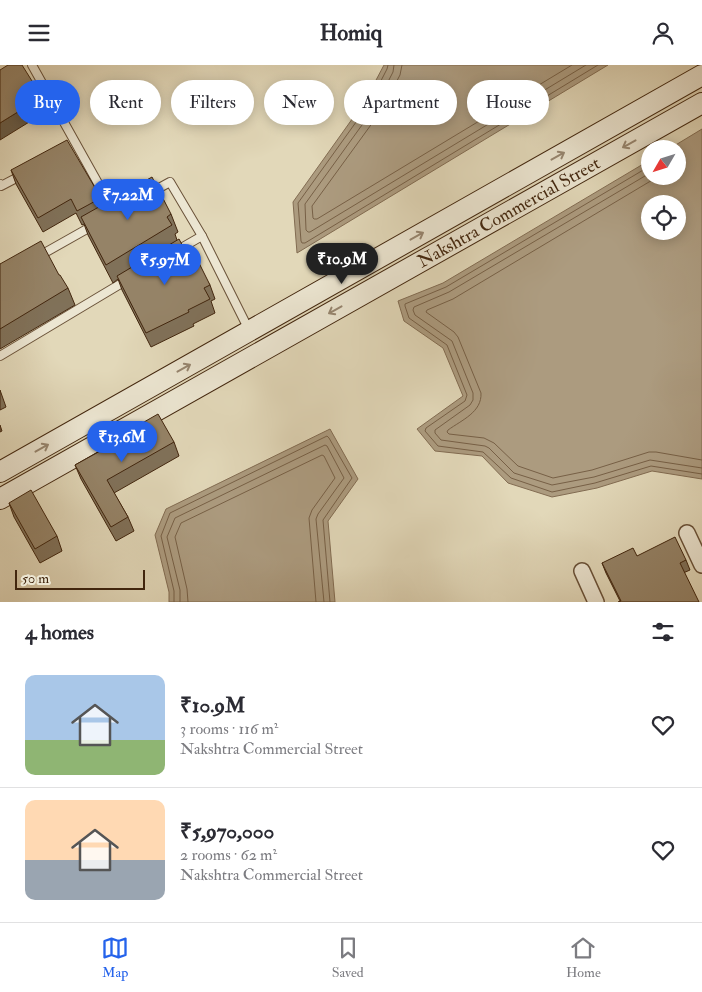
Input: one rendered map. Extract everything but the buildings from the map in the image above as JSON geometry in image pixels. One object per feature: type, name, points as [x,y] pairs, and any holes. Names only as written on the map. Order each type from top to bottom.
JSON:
[{"type":"street","name":"Nakshtra Commercial Street","points":[[0,472],[702,75]]},
{"type":"street","name":"Nakshtra Commercial Street","points":[[0,499],[702,103]]},
{"type":"street","points":[[687,533],[702,565]]},
{"type":"street","points":[[582,571],[596,602]]},
{"type":"lane","points":[[32,65],[99,185]]},
{"type":"lane","points":[[0,184],[1,186],[27,172]]},
{"type":"lane","points":[[144,196],[170,182],[202,236],[250,331]]},
{"type":"lane","points":[[34,259],[102,220]]},
{"type":"lane","points":[[168,256],[202,236]]},
{"type":"lane","points":[[0,356],[135,276]]},
{"type":"water","points":[[384,65],[608,65],[549,101],[549,80],[467,80],[467,125],[509,125],[297,253],[293,202],[348,125],[457,125],[457,80],[376,80]]},
{"type":"water","points":[[702,129],[702,479],[652,471],[597,488],[552,497],[508,483],[482,456],[435,451],[417,429],[463,396],[443,348],[404,321],[398,301],[443,283],[641,165],[641,185],[686,185],[686,140],[684,140]]},
{"type":"water","points":[[330,429],[358,479],[328,521],[335,602],[169,602],[169,592],[155,535],[166,509]]}]
